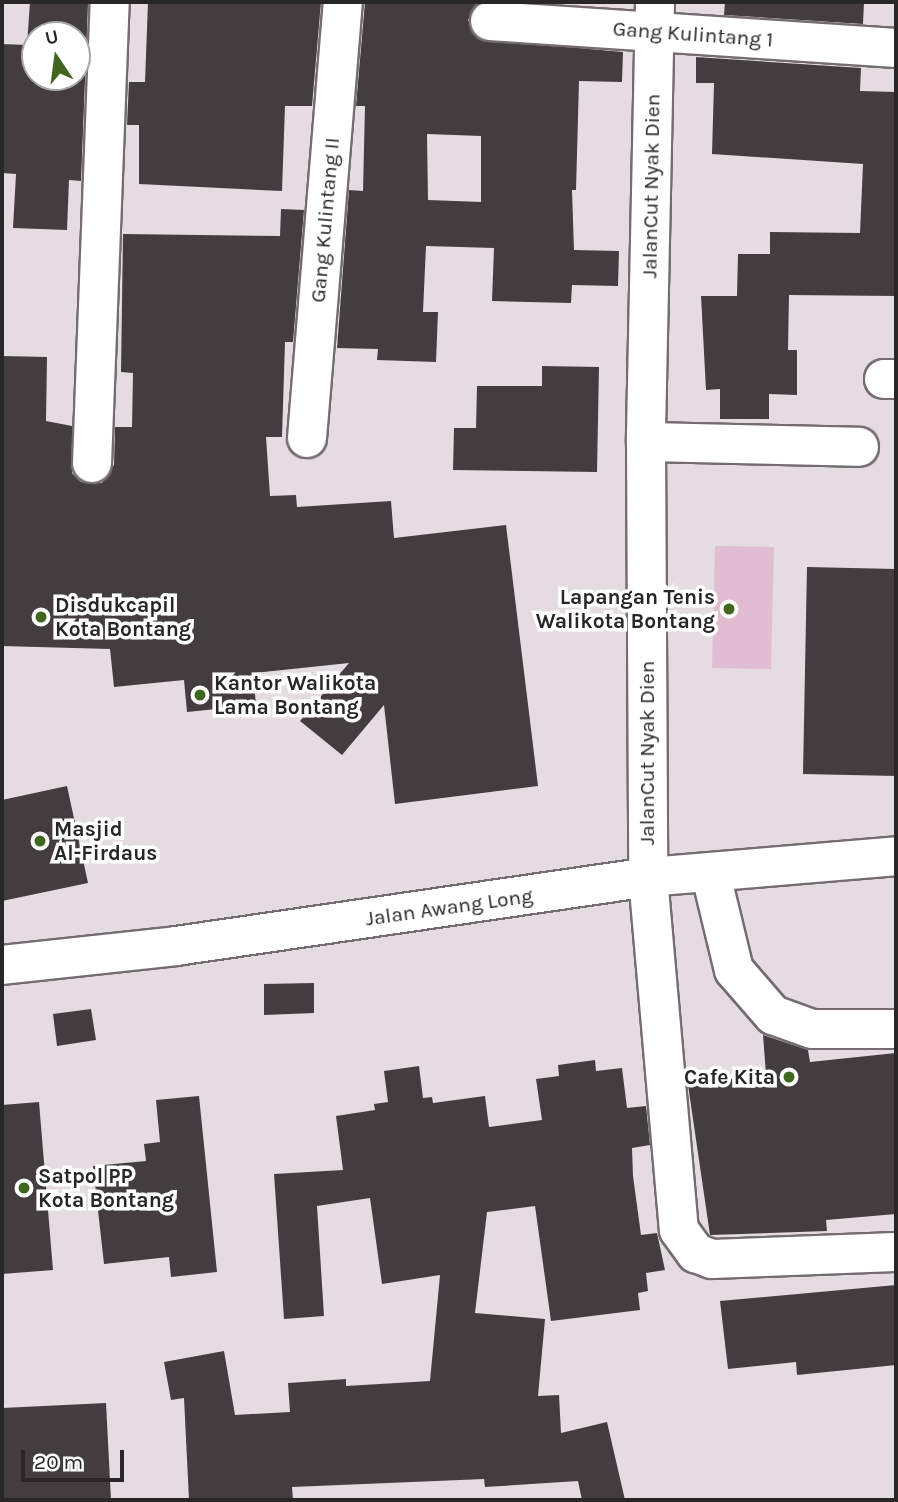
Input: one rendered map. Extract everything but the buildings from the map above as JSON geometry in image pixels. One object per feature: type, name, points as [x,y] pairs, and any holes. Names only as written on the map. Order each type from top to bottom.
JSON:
[{"type":"street","points":[[92,463],[110,2]]},
{"type":"street","name":"Gang Kulintang II","points":[[307,438],[342,2]]},
{"type":"street","name":"Gang Kulintang 1","points":[[490,21],[655,16],[896,48]]},
{"type":"street","name":"JalanCut Nyak Dien","points":[[655,16],[646,442],[648,877],[679,1230],[685,1242],[696,1253],[712,1259],[896,1252]]},
{"type":"street","points":[[646,442],[859,447]]},
{"type":"street","name":"Jalan Awang Long","points":[[2,965],[176,946],[648,877],[711,875],[896,856]]},
{"type":"street","points":[[711,875],[734,970],[773,1015],[811,1029],[896,1029]]},
{"type":"shaded area","points":[[715,546],[774,547],[771,669],[712,668]]},
{"type":"place","name":"Lapangan Tenis Walikota Bontang","points":[[729,609]]},
{"type":"place","name":"Disdukcapil Kota Bontang","points":[[41,617]]},
{"type":"place","name":"Kantor Walikota Lama Bontang","points":[[200,695]]},
{"type":"place","name":"Masjid Al-Firdaus","points":[[40,841]]},
{"type":"place","name":"Cafe Kita","points":[[789,1077]]},
{"type":"place","name":"Satpol PP Kota Bontang","points":[[24,1188]]}]
